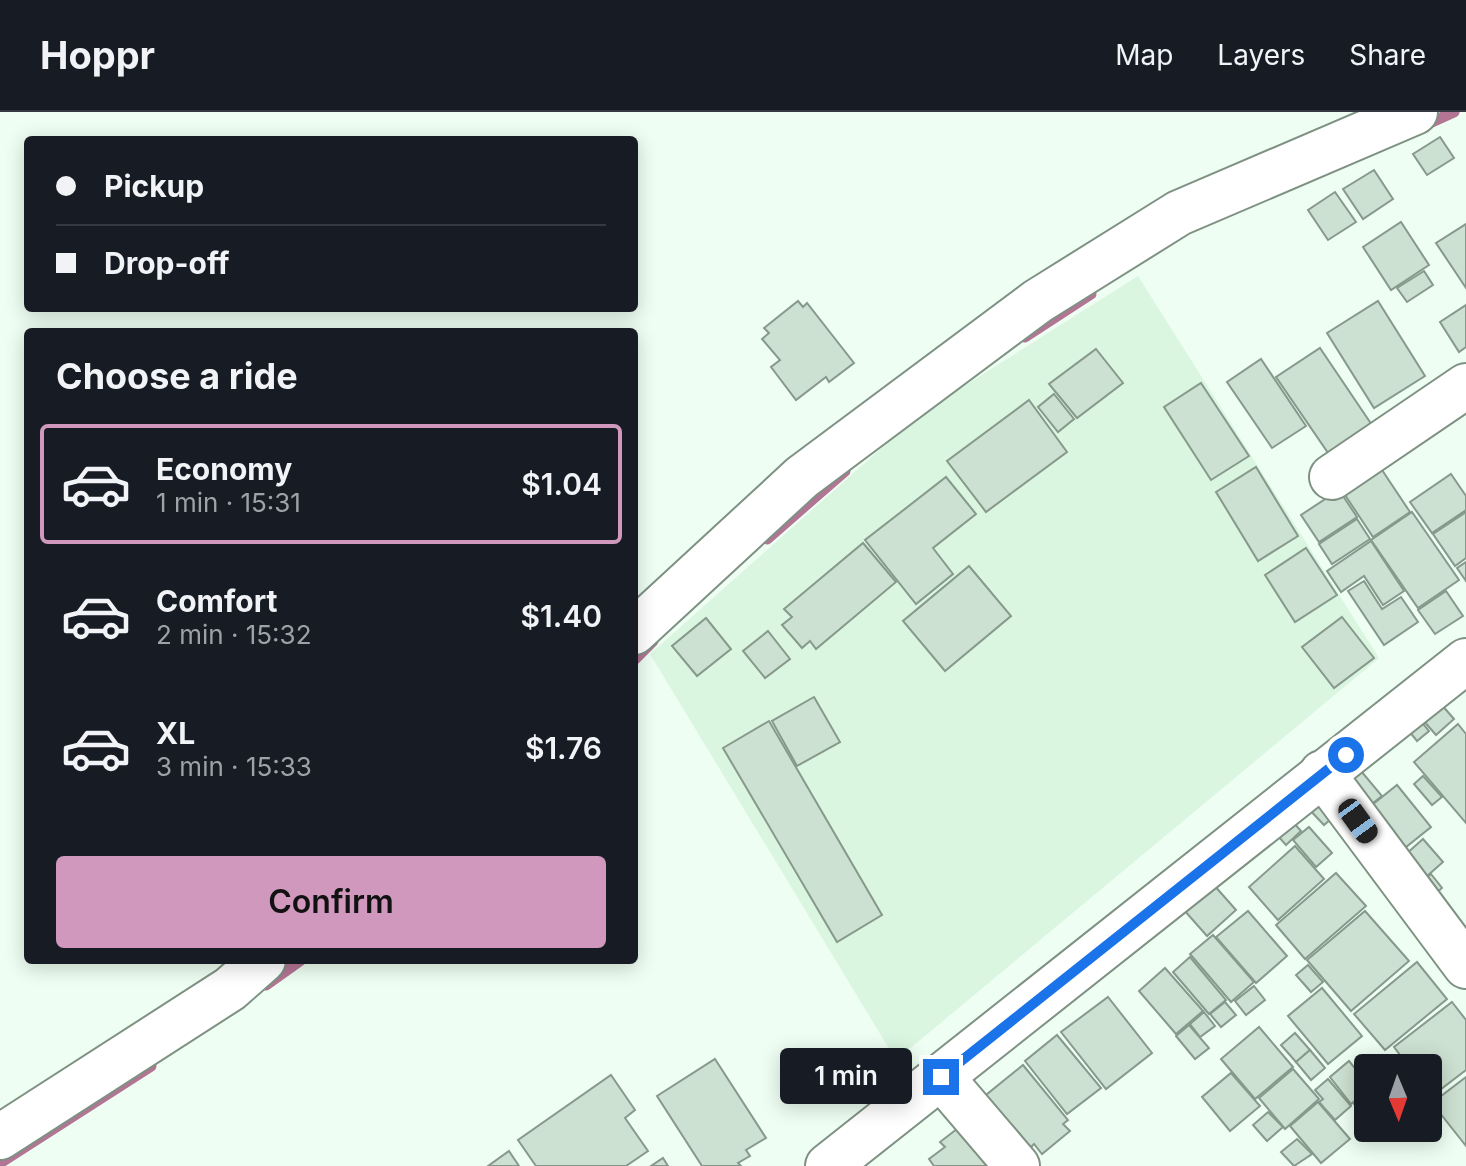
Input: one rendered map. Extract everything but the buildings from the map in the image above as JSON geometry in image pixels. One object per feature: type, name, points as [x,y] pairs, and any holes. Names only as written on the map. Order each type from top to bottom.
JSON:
[{"type":"street","points":[[638,628],[802,477],[1038,301],[1179,213],[1415,112]]},
{"type":"street","points":[[1332,477],[1466,386]]},
{"type":"street","points":[[828,1166],[1466,661]]},
{"type":"street","points":[[1322,773],[1466,966]]},
{"type":"street","points":[[0,1137],[230,989],[258,964]]},
{"type":"street","points":[[941,1077],[1017,1166]]},
{"type":"shaded area","points":[[1138,276],[1379,658],[896,1060],[650,654],[920,414]]},
{"type":"waterway","points":[[1423,126],[1454,112]]},
{"type":"waterway","points":[[1025,337],[1091,294]]},
{"type":"waterway","points":[[767,539],[845,471]]},
{"type":"waterway","points":[[638,656],[653,641]]},
{"type":"waterway","points":[[266,985],[295,964]]},
{"type":"waterway","points":[[0,1163],[151,1066]]},
{"type":"route","points":[[941,1077],[1346,755]]}]
